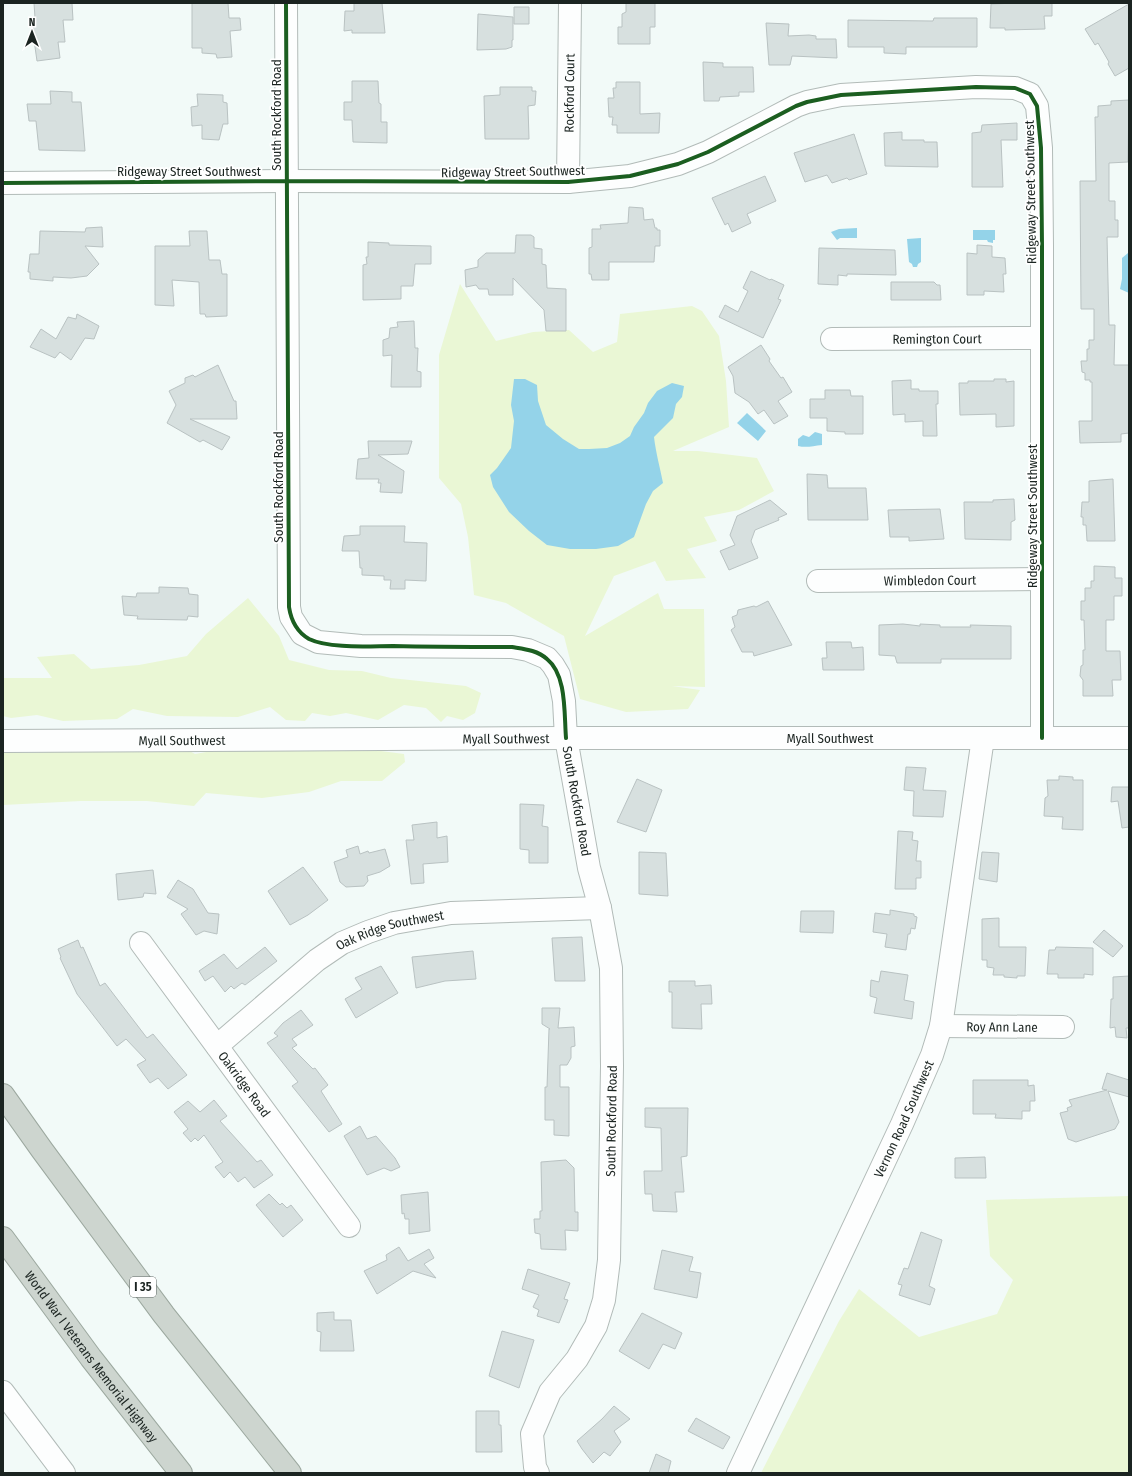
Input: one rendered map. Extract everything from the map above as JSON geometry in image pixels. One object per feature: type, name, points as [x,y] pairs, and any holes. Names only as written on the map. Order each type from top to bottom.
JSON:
[{"type":"highway","name":"I 35","points":[[3,1096],[164,1315],[290,1473]]},
{"type":"highway","name":"World War I Veterans Memorial Highway","points":[[3,1238],[92,1358],[181,1473]]},
{"type":"street","name":"South Rockford Road","points":[[286,3],[289,607],[291,617],[302,634],[318,642],[360,646],[512,647],[538,653],[547,658],[559,675],[564,701],[566,738],[589,868],[600,908],[611,968],[612,1066],[609,1260],[604,1300],[596,1326],[577,1359],[550,1392],[532,1434],[538,1473]]},
{"type":"street","name":"Rockford Court","points":[[568,182],[570,3]]},
{"type":"street","name":"Ridgeway Street Southwest","points":[[3,183],[287,181],[568,182],[630,176],[678,164],[708,152],[806,102],[841,95],[976,87],[1015,88],[1023,90],[1034,98],[1040,120],[1042,246],[1042,738]]},
{"type":"street","name":"Remington Court","points":[[832,339],[1042,338]]},
{"type":"street","name":"Wimbledon Court","points":[[818,581],[1042,579]]},
{"type":"street","name":"Myall Southwest","points":[[3,741],[566,738],[1129,738]]},
{"type":"street","name":"Vernon Road Southwest","points":[[738,1473],[902,1124],[932,1055],[941,1026],[983,738]]},
{"type":"street","name":"Oak Ridge Southwest","points":[[217,1046],[317,960],[342,942],[368,932],[394,923],[451,913],[600,908]]},
{"type":"street","name":"Oakridge Road","points":[[141,943],[349,1226]]},
{"type":"street","name":"Roy Ann Lane","points":[[941,1026],[1063,1027]]},
{"type":"street","points":[[3,1392],[64,1473]]},
{"type":"green space","points":[[460,284],[496,341],[533,332],[569,330],[593,352],[617,342],[620,314],[692,306],[702,311],[719,336],[726,381],[729,427],[673,451],[698,451],[757,458],[774,491],[739,510],[704,517],[717,541],[687,549],[706,578],[666,581],[655,561],[614,576],[585,636],[658,593],[664,609],[704,609],[705,687],[672,686],[700,690],[688,709],[626,712],[580,699],[564,636],[506,603],[474,595],[468,537],[461,504],[439,478],[439,355]]},
{"type":"green space","points":[[248,598],[279,636],[289,660],[329,670],[362,671],[391,678],[466,686],[481,693],[475,713],[463,720],[447,716],[441,722],[426,708],[404,705],[378,720],[346,713],[330,716],[312,713],[305,721],[286,720],[270,707],[238,717],[167,716],[133,709],[117,719],[63,721],[37,715],[11,718],[3,716],[3,678],[52,678],[37,657],[74,654],[91,669],[139,665],[187,656],[206,634]]},
{"type":"green space","points":[[229,748],[358,748],[404,754],[405,762],[382,781],[341,781],[309,792],[262,798],[206,793],[194,806],[147,801],[81,801],[3,805],[3,752],[29,753],[117,749],[186,749],[195,754]]},
{"type":"green space","points":[[1129,1196],[1129,1473],[761,1473],[839,1321],[859,1289],[919,1337],[997,1314],[1013,1280],[990,1256],[986,1200]]},
{"type":"water","points":[[857,228],[857,238],[840,238],[837,240],[831,232],[839,229]]},
{"type":"water","points":[[973,230],[995,230],[995,240],[993,240],[993,243],[988,242],[987,240],[973,240]]},
{"type":"water","points":[[921,238],[921,262],[917,267],[913,267],[909,262],[907,239]]},
{"type":"water","points":[[1128,253],[1129,293],[1120,289],[1122,279],[1122,258]]},
{"type":"water","points":[[514,379],[525,379],[537,385],[538,401],[546,425],[563,439],[579,449],[607,448],[620,443],[630,436],[634,427],[644,413],[648,403],[657,391],[672,383],[684,386],[682,397],[676,404],[673,418],[654,437],[663,483],[653,491],[646,504],[634,537],[618,546],[596,549],[570,549],[547,545],[529,531],[509,512],[493,487],[490,475],[497,468],[511,448],[514,421],[511,405]]},
{"type":"water","points":[[747,413],[766,431],[758,441],[737,423]]},
{"type":"water","points":[[815,432],[822,434],[822,445],[807,447],[798,446],[798,439],[803,435],[809,437]]},
{"type":"building","points":[[34,3],[72,3],[73,20],[63,20],[65,42],[58,42],[60,58],[37,61],[31,19],[35,18]]},
{"type":"building","points":[[192,3],[228,3],[229,18],[240,18],[241,30],[230,31],[232,57],[217,58],[216,54],[202,53],[202,48],[192,48]]},
{"type":"building","points":[[354,3],[382,3],[385,33],[352,33],[352,30],[344,31],[345,11],[354,11]]},
{"type":"building","points":[[626,3],[655,3],[655,27],[650,27],[650,44],[618,44],[618,27],[622,27],[622,14],[626,12]]},
{"type":"building","points":[[1052,3],[1052,16],[1044,16],[1045,29],[1005,30],[1005,28],[990,28],[991,4]]},
{"type":"building","points":[[1129,4],[1129,68],[1115,76],[1098,43],[1095,45],[1085,29]]},
{"type":"building","points":[[514,7],[529,7],[529,24],[514,24]]},
{"type":"building","points":[[478,14],[513,17],[512,47],[506,49],[477,50]]},
{"type":"building","points":[[934,18],[977,18],[977,47],[906,47],[906,54],[884,53],[884,47],[848,47],[848,20],[933,21]]},
{"type":"building","points":[[766,23],[789,24],[788,36],[809,35],[816,36],[816,39],[836,39],[837,58],[792,56],[790,65],[769,65]]},
{"type":"building","points":[[703,62],[723,63],[723,67],[753,67],[754,92],[739,92],[739,96],[720,97],[719,101],[704,101]]},
{"type":"building","points":[[352,81],[378,81],[379,103],[381,104],[381,122],[387,122],[387,143],[353,142],[352,120],[344,120],[344,102],[352,102]]},
{"type":"building","points":[[616,82],[640,82],[640,114],[660,113],[659,133],[617,133],[617,125],[612,125],[613,117],[609,117],[608,98],[614,98],[613,88],[616,88]]},
{"type":"building","points":[[500,87],[532,87],[532,91],[536,91],[535,105],[528,106],[529,139],[485,139],[484,96],[500,95]]},
{"type":"building","points":[[50,91],[72,92],[72,102],[81,102],[85,151],[39,150],[36,121],[29,121],[27,104],[51,104]]},
{"type":"building","points":[[197,94],[223,95],[223,102],[227,103],[228,124],[223,124],[219,140],[202,139],[202,125],[192,126],[191,107],[198,106]]},
{"type":"building","points":[[1129,100],[1128,162],[1109,163],[1109,201],[1115,201],[1115,220],[1118,220],[1118,237],[1107,237],[1109,325],[1115,325],[1114,365],[1129,365],[1129,433],[1121,434],[1121,442],[1080,443],[1079,421],[1092,421],[1092,382],[1090,382],[1090,380],[1085,380],[1085,373],[1082,372],[1081,361],[1087,361],[1089,340],[1094,340],[1094,309],[1081,309],[1080,181],[1096,181],[1095,117],[1098,117],[1098,106],[1111,105],[1111,101]]},
{"type":"building","points":[[1017,123],[1017,140],[1001,140],[1003,187],[972,187],[972,133],[981,132],[982,125]]},
{"type":"building","points":[[902,132],[902,140],[924,140],[924,142],[937,142],[938,167],[885,166],[884,133]]},
{"type":"building","points":[[854,134],[867,174],[849,180],[847,178],[832,183],[827,175],[805,182],[794,153]]},
{"type":"building","points":[[765,176],[776,201],[747,214],[751,223],[732,232],[728,223],[725,225],[712,198]]},
{"type":"building","points":[[629,207],[643,208],[644,220],[653,219],[655,228],[660,230],[660,246],[655,246],[654,262],[609,262],[609,280],[592,280],[591,274],[589,274],[589,248],[592,247],[592,229],[601,229],[600,225],[628,223]]},
{"type":"building","points":[[102,227],[103,247],[85,246],[99,264],[87,276],[71,278],[53,277],[53,281],[30,279],[30,272],[28,272],[30,254],[39,254],[40,231],[85,232],[86,228]]},
{"type":"building","points":[[189,231],[207,231],[209,260],[220,260],[222,274],[227,274],[227,316],[206,317],[205,314],[200,314],[199,282],[172,280],[174,306],[155,305],[155,246],[190,246]]},
{"type":"building","points":[[516,235],[531,235],[534,237],[534,248],[542,249],[542,264],[546,265],[547,288],[566,289],[566,331],[546,331],[544,310],[513,278],[513,295],[489,295],[488,289],[479,289],[476,285],[466,287],[465,270],[478,267],[478,260],[486,253],[515,253]]},
{"type":"building","points":[[368,242],[389,243],[389,245],[431,246],[431,264],[415,264],[413,286],[401,286],[401,299],[363,300],[363,265],[367,264],[366,257],[368,257]]},
{"type":"building","points":[[977,245],[992,246],[992,257],[1005,258],[1006,274],[1003,274],[1004,292],[984,291],[984,295],[967,295],[967,253],[977,254]]},
{"type":"building","points":[[819,248],[895,250],[896,275],[838,275],[838,285],[818,284]]},
{"type":"building","points":[[751,271],[784,285],[778,299],[781,300],[763,338],[719,317],[725,305],[738,312],[748,291],[743,288]]},
{"type":"building","points":[[891,282],[934,282],[937,285],[940,285],[941,300],[891,300]]},
{"type":"building","points":[[77,314],[99,326],[94,339],[85,338],[71,360],[60,352],[55,358],[30,347],[41,329],[56,339],[68,317],[76,319]]},
{"type":"building","points":[[414,321],[415,348],[418,348],[417,371],[421,372],[421,387],[391,387],[392,355],[383,356],[383,340],[389,338],[390,328],[398,327],[397,322]]},
{"type":"building","points":[[761,345],[770,359],[769,361],[781,378],[783,377],[792,392],[778,401],[788,416],[774,424],[764,410],[758,414],[749,402],[735,393],[733,376],[728,367]]},
{"type":"building","points":[[218,365],[234,401],[236,401],[237,419],[190,419],[230,437],[222,450],[203,440],[200,442],[167,423],[176,405],[169,391],[185,383],[185,378],[193,375],[195,377]]},
{"type":"building","points":[[994,379],[1006,379],[1006,382],[1014,381],[1014,426],[996,427],[996,414],[960,415],[959,383],[968,383],[968,381],[994,381]]},
{"type":"building","points":[[911,380],[911,389],[919,389],[919,391],[938,391],[938,404],[936,404],[937,436],[923,436],[923,421],[905,422],[905,414],[893,415],[892,381]]},
{"type":"building","points":[[825,390],[850,390],[851,396],[863,396],[863,434],[845,434],[845,432],[827,431],[827,418],[810,418],[810,399],[825,399]]},
{"type":"building","points":[[368,441],[412,441],[408,454],[378,455],[404,471],[402,493],[380,492],[381,483],[378,483],[379,479],[356,479],[358,459],[369,458]]},
{"type":"building","points":[[807,474],[827,475],[828,488],[866,488],[868,520],[808,520]]},
{"type":"building","points":[[1113,479],[1115,541],[1087,541],[1086,525],[1083,525],[1083,517],[1081,517],[1082,502],[1089,502],[1089,481]]},
{"type":"building","points":[[1014,499],[1015,520],[1011,522],[1011,540],[965,539],[964,502],[993,502],[993,500]]},
{"type":"building","points":[[770,500],[787,514],[778,518],[779,520],[755,530],[751,541],[758,558],[729,570],[720,551],[735,545],[730,535],[737,516]]},
{"type":"building","points":[[940,509],[944,539],[909,541],[909,537],[890,537],[888,510]]},
{"type":"building","points":[[360,526],[405,526],[404,542],[427,543],[426,581],[405,580],[405,589],[390,589],[391,580],[384,580],[384,576],[362,575],[359,551],[342,551],[344,536],[360,535]]},
{"type":"building","points":[[1094,566],[1115,567],[1115,578],[1122,578],[1122,596],[1114,596],[1114,620],[1106,620],[1106,651],[1120,651],[1121,680],[1112,680],[1113,696],[1083,696],[1083,680],[1080,676],[1081,666],[1083,665],[1083,650],[1085,650],[1084,620],[1081,620],[1081,601],[1085,601],[1085,588],[1091,588],[1091,581],[1094,581]]},
{"type":"building","points":[[159,587],[188,588],[189,594],[198,595],[198,617],[188,616],[187,620],[137,619],[138,616],[124,615],[122,596],[136,597],[137,593],[159,593]]},
{"type":"building","points":[[768,601],[792,645],[754,656],[753,652],[742,652],[731,630],[735,627],[732,617],[737,615],[738,610],[754,606],[756,607]]},
{"type":"building","points":[[903,624],[920,626],[920,624],[940,625],[940,627],[971,627],[970,625],[1011,626],[1011,659],[941,659],[941,663],[897,663],[895,656],[879,655],[879,625]]},
{"type":"building","points":[[826,642],[851,642],[852,648],[863,647],[864,670],[823,670],[822,658],[827,658]]},
{"type":"building","points":[[906,767],[926,768],[923,790],[946,791],[943,817],[913,816],[914,791],[904,790]]},
{"type":"building","points":[[1059,776],[1073,777],[1073,780],[1083,780],[1083,830],[1062,829],[1063,817],[1044,816],[1045,798],[1048,796],[1047,780],[1059,780]]},
{"type":"building","points":[[637,779],[662,790],[646,832],[617,822]]},
{"type":"building","points":[[1112,787],[1129,787],[1129,827],[1122,828],[1118,801],[1111,802]]},
{"type":"building","points":[[520,804],[544,805],[542,826],[548,827],[548,863],[529,863],[529,850],[520,849]]},
{"type":"building","points":[[437,822],[437,838],[447,836],[448,862],[423,864],[424,883],[411,884],[406,840],[414,840],[412,825]]},
{"type":"building","points":[[898,831],[913,832],[912,840],[918,841],[916,861],[921,861],[921,878],[916,878],[916,889],[895,889]]},
{"type":"building","points":[[358,846],[360,854],[368,851],[369,853],[385,849],[390,866],[380,872],[367,876],[368,881],[364,886],[346,887],[340,882],[334,862],[348,857],[346,850]]},
{"type":"building","points":[[639,852],[666,853],[668,896],[639,894]]},
{"type":"building","points":[[982,852],[999,853],[997,882],[979,879]]},
{"type":"building","points":[[303,867],[328,900],[308,915],[290,925],[268,891]]},
{"type":"building","points":[[153,870],[156,894],[144,893],[143,897],[118,900],[116,874]]},
{"type":"building","points":[[178,880],[193,889],[208,913],[219,914],[217,934],[204,931],[196,935],[181,914],[188,909],[167,897]]},
{"type":"building","points":[[890,910],[914,914],[914,916],[917,917],[915,929],[911,928],[910,934],[908,934],[906,950],[885,947],[887,934],[873,932],[875,913],[890,915]]},
{"type":"building","points":[[801,911],[834,911],[833,933],[800,932]]},
{"type":"building","points":[[999,918],[999,947],[1026,947],[1025,976],[1017,976],[1017,978],[1004,977],[1004,975],[993,975],[994,968],[987,967],[987,960],[982,960],[982,919]]},
{"type":"building","points":[[1104,930],[1123,946],[1113,957],[1093,942]]},
{"type":"building","points":[[582,937],[585,981],[555,981],[552,938]]},
{"type":"building","points":[[78,940],[81,948],[83,947],[100,986],[105,983],[147,1038],[153,1034],[187,1075],[168,1089],[158,1078],[150,1083],[137,1065],[146,1060],[126,1039],[117,1046],[77,994],[60,958],[58,949]]},
{"type":"building","points":[[265,947],[277,961],[245,985],[242,983],[234,989],[231,986],[225,992],[213,976],[205,981],[199,971],[224,954],[237,969]]},
{"type":"building","points":[[1056,947],[1093,948],[1093,975],[1084,974],[1084,978],[1058,978],[1058,974],[1047,974],[1049,950],[1055,950]]},
{"type":"building","points":[[473,951],[476,979],[445,981],[416,988],[412,957]]},
{"type":"building","points":[[381,966],[398,993],[356,1018],[345,999],[362,989],[355,978]]},
{"type":"building","points":[[881,971],[908,975],[904,1000],[914,1002],[912,1019],[874,1013],[877,998],[870,996],[871,980],[879,982]]},
{"type":"building","points":[[1129,976],[1129,1028],[1126,1028],[1127,1038],[1116,1037],[1115,1027],[1110,1028],[1111,999],[1113,999],[1113,977]]},
{"type":"building","points":[[669,981],[695,981],[695,986],[711,985],[712,1004],[701,1004],[702,1029],[672,1028],[672,992],[669,992]]},
{"type":"building","points":[[542,1008],[560,1008],[558,1028],[574,1027],[575,1046],[571,1047],[571,1058],[567,1065],[560,1065],[560,1087],[569,1087],[569,1136],[554,1135],[554,1120],[545,1120],[545,1087],[547,1087],[550,1029],[542,1024]]},
{"type":"building","points":[[301,1010],[313,1025],[292,1039],[297,1045],[292,1048],[313,1069],[315,1068],[328,1085],[321,1091],[342,1124],[329,1132],[292,1086],[298,1082],[267,1043],[278,1036],[274,1033],[283,1023]]},
{"type":"building","points":[[1107,1073],[1129,1080],[1129,1097],[1108,1091],[1119,1122],[1115,1129],[1076,1142],[1068,1139],[1060,1113],[1068,1111],[1067,1108],[1072,1106],[1069,1100],[1107,1090],[1102,1089]]},
{"type":"building","points":[[973,1080],[1028,1080],[1028,1086],[1034,1085],[1035,1101],[1030,1101],[1030,1111],[1022,1111],[1022,1119],[995,1118],[996,1114],[973,1114]]},
{"type":"building","points":[[214,1100],[227,1116],[220,1121],[257,1162],[261,1160],[273,1175],[254,1188],[245,1177],[238,1182],[230,1172],[224,1178],[215,1167],[223,1162],[204,1135],[198,1141],[195,1138],[191,1142],[183,1133],[188,1129],[174,1112],[188,1101],[200,1112]]},
{"type":"building","points":[[645,1108],[688,1108],[687,1156],[681,1157],[684,1192],[675,1192],[677,1212],[653,1211],[652,1194],[645,1194],[644,1171],[662,1171],[661,1128],[645,1127]]},
{"type":"building","points":[[360,1126],[367,1139],[376,1136],[395,1158],[400,1167],[391,1171],[384,1168],[367,1175],[344,1136]]},
{"type":"building","points":[[985,1157],[986,1178],[955,1178],[955,1158]]},
{"type":"building","points":[[566,1160],[574,1168],[575,1212],[578,1212],[578,1231],[565,1230],[566,1250],[541,1249],[540,1234],[535,1233],[534,1219],[540,1219],[540,1211],[542,1211],[541,1162]]},
{"type":"building","points":[[428,1192],[430,1231],[409,1234],[409,1219],[405,1219],[404,1213],[402,1214],[401,1195]]},
{"type":"building","points":[[269,1194],[280,1205],[282,1203],[287,1208],[291,1205],[303,1220],[283,1237],[256,1205]]},
{"type":"building","points":[[921,1232],[942,1240],[929,1286],[935,1289],[930,1305],[899,1295],[902,1285],[898,1284],[904,1268],[908,1269]]},
{"type":"building","points":[[399,1247],[408,1261],[429,1249],[434,1258],[424,1264],[436,1278],[413,1271],[377,1294],[364,1271],[387,1260],[386,1255]]},
{"type":"building","points":[[662,1250],[693,1257],[689,1271],[701,1273],[697,1298],[654,1289]]},
{"type":"building","points":[[528,1269],[570,1283],[564,1299],[568,1300],[559,1323],[537,1316],[539,1310],[533,1307],[539,1295],[522,1289]]},
{"type":"building","points":[[334,1312],[334,1320],[351,1320],[354,1351],[320,1351],[321,1332],[317,1331],[317,1313]]},
{"type":"building","points":[[642,1313],[682,1333],[675,1349],[663,1344],[649,1369],[619,1351]]},
{"type":"building","points":[[502,1331],[534,1340],[519,1388],[489,1376]]},
{"type":"building","points":[[614,1406],[630,1419],[614,1431],[621,1442],[610,1456],[604,1452],[593,1463],[577,1441]]},
{"type":"building","points":[[476,1411],[499,1411],[502,1452],[476,1452]]},
{"type":"building","points":[[696,1418],[730,1437],[723,1449],[688,1431]]},
{"type":"building","points":[[656,1454],[671,1461],[668,1473],[649,1473]]},
{"type":"cycle path","points":[[286,3],[289,607],[291,616],[301,633],[309,639],[339,646],[512,647],[530,650],[547,659],[558,675],[563,696],[566,738]]},
{"type":"cycle path","points":[[3,183],[287,181],[568,182],[630,176],[678,164],[708,152],[796,106],[807,102],[841,95],[976,87],[1015,88],[1030,94],[1037,106],[1041,148],[1042,738]]}]
